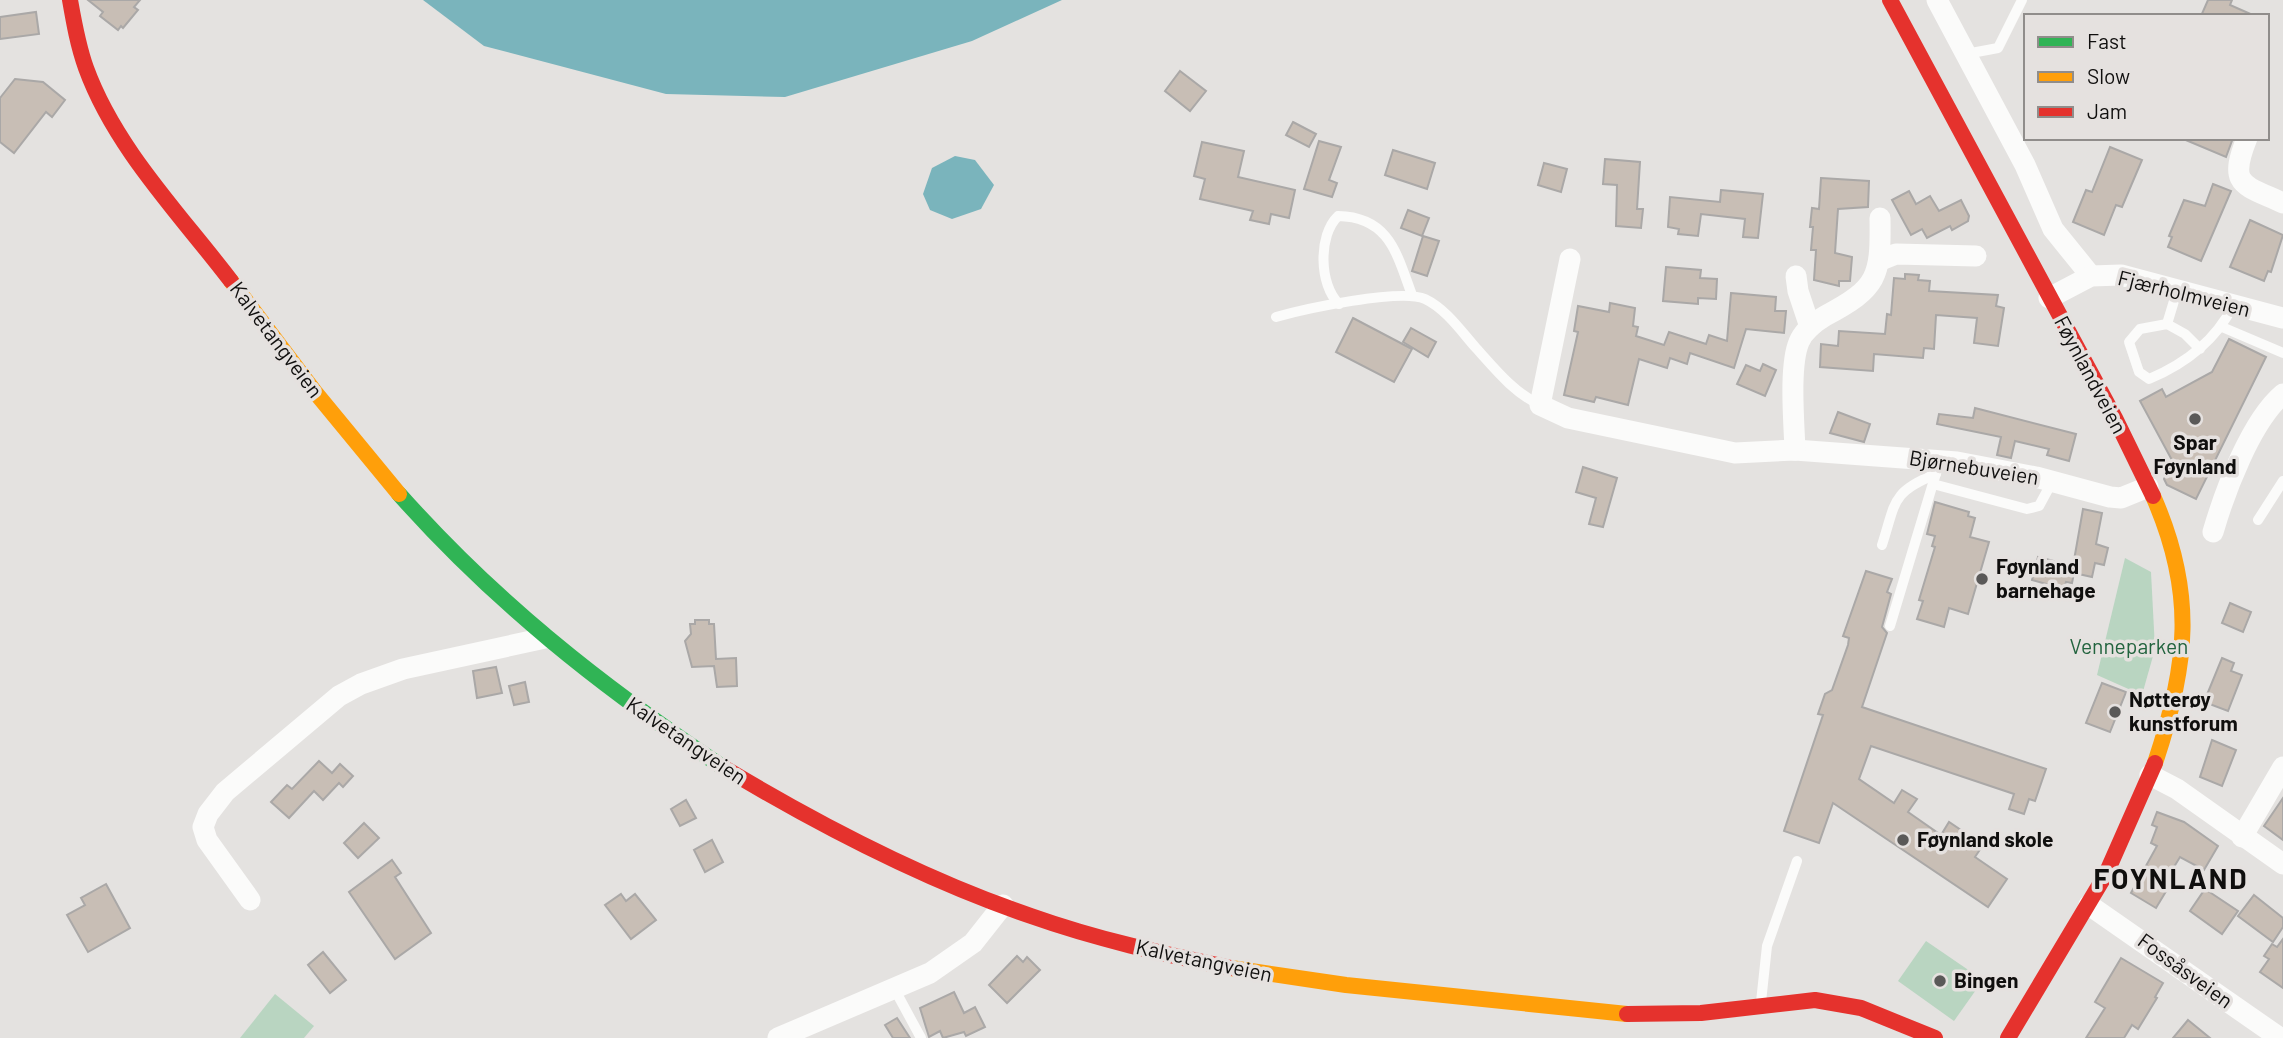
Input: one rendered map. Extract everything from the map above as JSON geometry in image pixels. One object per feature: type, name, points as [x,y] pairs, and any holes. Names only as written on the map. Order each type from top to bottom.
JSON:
[{"type":"street","name":"Kalvetangveien","points":[[70,0],[87,72],[102,103],[130,145],[358,447],[461,561],[545,638],[648,718],[734,775],[867,846],[1003,905],[1149,951],[1234,970],[1306,981],[1614,1013],[1701,1013],[1805,1000],[1842,1004],[1884,1016],[1935,1038]]},
{"type":"street","name":"Føynlandveien","points":[[1890,0],[2148,487],[2179,567],[2184,631],[2173,696],[2150,775],[2113,859],[2089,905],[2008,1038]]},
{"type":"street","points":[[1937,0],[2025,165],[2053,229],[2091,276]]},
{"type":"street","points":[[2247,140],[2238,163],[2240,179],[2247,186],[2283,203]]},
{"type":"street","points":[[1795,450],[1796,362],[1799,342],[1810,327],[1858,299],[1875,277],[1881,260],[1880,218]]},
{"type":"street","points":[[1881,260],[1896,254],[1976,256]]},
{"type":"street","points":[[1539,405],[1570,259]]},
{"type":"street","points":[[1797,275],[1798,291],[1810,327]]},
{"type":"street","name":"Fjærholmveien","points":[[2049,298],[2091,276],[2121,275],[2283,318]]},
{"type":"street","points":[[2213,532],[2221,506],[2252,437],[2272,403],[2283,394]]},
{"type":"street","name":"Bjørnebuveien","points":[[1539,405],[1568,418],[1678,444],[1735,453],[1795,450],[1936,473],[2052,482],[2121,498],[2148,487]]},
{"type":"street","points":[[250,900],[207,840],[203,827],[215,803],[301,725],[340,696],[380,677],[545,638]]},
{"type":"street","points":[[2242,837],[2283,767]]},
{"type":"street","points":[[2150,775],[2177,789],[2283,864]]},
{"type":"street","points":[[778,1038],[895,990],[958,956],[1003,905]]},
{"type":"street","name":"Fossåsveien","points":[[2089,905],[2280,1038]]},
{"type":"lane","points":[[1966,54],[1998,48],[2022,14],[2022,0]]},
{"type":"lane","points":[[1276,317],[1339,304],[1412,295],[1392,242],[1364,220],[1338,216],[1326,232],[1325,263],[1330,291],[1339,304]]},
{"type":"lane","points":[[2167,324],[2177,291]]},
{"type":"lane","name":"Bjørnebuveien","points":[[1412,295],[1424,299],[1444,313],[1496,371],[1519,393],[1539,405]]},
{"type":"lane","points":[[2200,349],[2185,334],[2167,324],[2140,329],[2129,342],[2139,372],[2150,379],[2200,349],[2222,327],[2233,306]]},
{"type":"lane","points":[[2222,327],[2283,353]]},
{"type":"lane","points":[[1882,545],[1899,494],[1909,485],[1936,473],[2027,509],[2039,506],[2052,482]]},
{"type":"lane","points":[[1890,626],[1936,473]]},
{"type":"lane","points":[[2258,520],[2283,481]]},
{"type":"lane","points":[[1761,1005],[1765,955],[1797,861]]},
{"type":"lane","points":[[895,990],[920,1038]]},
{"type":"green space","name":"Venneparken","points":[[2125,558],[2151,572],[2155,649],[2142,695],[2097,675]]},
{"type":"green space","name":"Bingen","points":[[1926,941],[1983,980],[1954,1021],[1898,981]]},
{"type":"green space","points":[[275,994],[314,1026],[304,1038],[240,1038]]},
{"type":"water","points":[[423,0],[1062,0],[972,41],[785,97],[666,94],[484,46]]},
{"type":"water","points":[[955,156],[975,160],[994,185],[981,209],[952,219],[930,210],[923,194],[932,168]]},
{"type":"building","points":[[88,0],[140,0],[134,7],[138,10],[123,28],[121,26],[118,30],[100,16],[103,12]]},
{"type":"building","points":[[2208,0],[2232,0],[2230,5],[2250,14],[2202,14]]},
{"type":"building","points":[[36,12],[39,34],[0,39],[0,17]]},
{"type":"building","points":[[1180,71],[1206,91],[1190,111],[1165,91]]},
{"type":"building","points":[[15,79],[43,82],[65,100],[52,117],[46,112],[14,153],[0,142],[0,98]]},
{"type":"building","points":[[1293,122],[1316,134],[1309,147],[1286,135]]},
{"type":"building","points":[[2186,140],[2232,140],[2226,157]]},
{"type":"building","points":[[1319,141],[1341,147],[1329,180],[1337,183],[1332,197],[1304,189]]},
{"type":"building","points":[[1202,142],[1244,151],[1238,177],[1295,190],[1289,218],[1271,214],[1269,224],[1250,220],[1253,211],[1200,199],[1205,179],[1194,176]]},
{"type":"building","points":[[2110,147],[2142,160],[2122,207],[2116,205],[2104,235],[2073,222],[2086,190],[2092,192]]},
{"type":"building","points":[[1393,150],[1435,163],[1427,189],[1385,175]]},
{"type":"building","points":[[1605,159],[1640,162],[1637,209],[1643,209],[1641,228],[1616,226],[1617,185],[1603,184]]},
{"type":"building","points":[[1544,163],[1567,169],[1561,192],[1538,185]]},
{"type":"building","points":[[1821,178],[1869,181],[1868,207],[1838,209],[1835,253],[1852,257],[1850,281],[1839,281],[1839,286],[1814,280],[1816,250],[1811,250],[1813,227],[1810,227],[1812,208],[1819,209]]},
{"type":"building","points":[[2213,184],[2231,191],[2201,261],[2168,247],[2172,237],[2169,236],[2184,200],[2205,206]]},
{"type":"building","points":[[1721,190],[1763,194],[1758,238],[1743,237],[1745,219],[1701,214],[1698,236],[1678,234],[1679,229],[1668,227],[1670,197],[1720,202]]},
{"type":"building","points":[[1909,191],[1916,204],[1930,196],[1939,211],[1961,200],[1969,216],[1968,221],[1952,230],[1950,226],[1927,238],[1922,229],[1911,235],[1892,200]]},
{"type":"building","points":[[1408,210],[1429,218],[1422,236],[1401,228]]},
{"type":"building","points":[[2250,220],[2283,235],[2271,272],[2268,271],[2264,281],[2230,267]]},
{"type":"building","points":[[1423,236],[1439,241],[1427,276],[1412,271]]},
{"type":"building","points":[[1666,267],[1701,270],[1700,278],[1717,279],[1716,299],[1698,298],[1698,304],[1663,301]]},
{"type":"building","points":[[1905,274],[1919,275],[1918,280],[1930,281],[1929,291],[1998,295],[1996,306],[2004,308],[1998,346],[1974,343],[1977,318],[1936,315],[1934,349],[1924,348],[1923,358],[1874,354],[1873,371],[1820,367],[1821,344],[1838,346],[1839,331],[1885,334],[1887,314],[1891,315],[1894,278],[1905,279]]},
{"type":"building","points":[[1731,293],[1776,297],[1775,311],[1786,311],[1784,333],[1746,329],[1734,368],[1690,353],[1687,364],[1670,358],[1667,368],[1639,359],[1628,405],[1596,397],[1594,402],[1564,395],[1578,332],[1574,331],[1578,306],[1609,312],[1610,303],[1635,308],[1633,326],[1638,327],[1636,336],[1664,345],[1669,332],[1706,344],[1709,335],[1727,341]]},
{"type":"building","points":[[1353,318],[1412,349],[1394,382],[1336,352]]},
{"type":"building","points":[[1411,328],[1436,342],[1428,357],[1403,342]]},
{"type":"building","points":[[2229,339],[2266,357],[2196,499],[2167,485],[2164,479],[2173,462],[2140,401],[2162,389],[2166,397],[2212,372]]},
{"type":"building","points":[[1763,364],[1776,370],[1765,396],[1737,384],[1746,365],[1760,371]]},
{"type":"building","points":[[1975,408],[2076,434],[2069,461],[2047,455],[2049,449],[2015,441],[2011,458],[1997,455],[2001,437],[1937,424],[1939,414],[1973,418]]},
{"type":"building","points":[[1838,412],[1870,424],[1864,442],[1830,433]]},
{"type":"building","points":[[1583,467],[1617,478],[1603,527],[1589,524],[1596,498],[1576,492]]},
{"type":"building","points":[[1935,502],[1969,512],[1968,516],[1975,518],[1970,537],[1989,542],[1968,614],[1949,608],[1944,627],[1917,619],[1923,601],[1919,600],[1935,547],[1932,546],[1935,536],[1927,534]]},
{"type":"building","points":[[2083,509],[2102,513],[2096,544],[2108,548],[2104,565],[2095,563],[2092,577],[2074,573],[2072,583],[2066,582],[2064,589],[2032,580],[2038,557],[2073,566]]},
{"type":"building","points":[[1866,571],[1892,579],[1887,592],[1891,594],[1882,627],[1887,633],[1862,707],[2046,769],[2035,801],[2029,799],[2024,814],[2009,809],[2014,794],[1871,746],[1859,779],[1894,803],[1902,790],[1917,799],[1908,812],[1941,835],[1949,822],[1983,845],[1975,857],[2007,879],[1988,907],[1833,803],[1819,843],[1784,831],[1823,715],[1818,714],[1825,694],[1832,690],[1848,645],[1849,638],[1843,636]]},
{"type":"building","points":[[2230,603],[2251,612],[2243,632],[2222,623]]},
{"type":"building","points":[[695,620],[709,620],[709,624],[714,624],[716,659],[736,658],[737,686],[717,687],[714,666],[692,667],[685,641],[691,634],[690,624],[695,624]]},
{"type":"building","points":[[2222,658],[2234,663],[2231,671],[2242,675],[2228,711],[2204,702]]},
{"type":"building","points":[[496,667],[502,693],[477,698],[473,671]]},
{"type":"building","points":[[525,682],[529,702],[514,705],[509,686]]},
{"type":"building","points":[[2102,683],[2126,692],[2110,732],[2086,723]]},
{"type":"building","points":[[2212,740],[2236,750],[2222,786],[2200,777]]},
{"type":"building","points":[[319,761],[332,773],[340,764],[353,776],[343,787],[339,783],[323,800],[314,791],[289,818],[271,802],[287,785],[292,789]]},
{"type":"building","points":[[2283,798],[2283,840],[2264,826]]},
{"type":"building","points":[[686,800],[696,818],[680,826],[671,809]]},
{"type":"building","points":[[2157,812],[2184,822],[2218,846],[2204,870],[2180,857],[2163,885],[2168,888],[2156,908],[2131,893],[2157,846],[2151,843],[2157,827],[2152,825]]},
{"type":"building","points":[[364,823],[379,838],[358,858],[344,843]]},
{"type":"building","points":[[712,840],[723,862],[705,872],[694,850]]},
{"type":"building","points":[[392,860],[401,873],[395,877],[431,933],[395,959],[349,892]]},
{"type":"building","points":[[106,884],[130,928],[88,952],[67,915],[85,905],[81,898]]},
{"type":"building","points":[[2205,889],[2238,911],[2222,934],[2190,911]]},
{"type":"building","points":[[621,894],[626,901],[635,894],[656,920],[631,939],[605,905]]},
{"type":"building","points":[[2254,895],[2283,918],[2283,927],[2273,942],[2238,916]]},
{"type":"building","points":[[2283,939],[2283,988],[2260,972],[2269,959],[2264,956],[2272,944],[2277,947]]},
{"type":"building","points":[[323,952],[346,980],[330,993],[308,965]]},
{"type":"building","points":[[1017,956],[1023,962],[1027,957],[1040,970],[1007,1003],[989,985]]},
{"type":"building","points":[[2121,958],[2163,983],[2155,997],[2157,998],[2138,1029],[2132,1025],[2124,1038],[2086,1038],[2105,1008],[2095,1002]]},
{"type":"building","points":[[954,992],[964,1013],[975,1007],[985,1027],[966,1036],[964,1032],[943,1038],[940,1031],[929,1037],[920,1008]]},
{"type":"building","points":[[897,1018],[910,1038],[893,1038],[885,1025]]},
{"type":"building","points":[[2188,1020],[2210,1038],[2173,1038]]},
{"type":"traffic: fast","points":[[399,494],[473,571],[551,640],[634,705],[721,766]]},
{"type":"traffic: slow","points":[[231,281],[315,392],[399,494]]},
{"type":"traffic: slow","points":[[2153,496],[2167,531],[2176,565],[2182,629],[2175,694],[2155,763]]},
{"type":"traffic: slow","points":[[1231,968],[1346,985],[1627,1014]]},
{"type":"traffic: jam","points":[[70,0],[86,68],[114,126],[150,179],[231,281]]},
{"type":"traffic: jam","points":[[1890,0],[2115,418],[2153,496]]},
{"type":"traffic: jam","points":[[2008,1038],[2106,874],[2155,763]]},
{"type":"traffic: jam","points":[[721,766],[872,849],[990,901],[1105,939],[1231,968]]},
{"type":"traffic: jam","points":[[1627,1014],[1701,1013],[1815,1000],[1861,1008],[1935,1038]]},
{"type":"place","name":"Spar Føynland","points":[[2195,419]]},
{"type":"place","name":"Føynland barnehage","points":[[1982,579]]},
{"type":"place","name":"Nøtterøy kunstforum","points":[[2115,712]]},
{"type":"place","name":"Føynland skole","points":[[1903,840]]},
{"type":"place","name":"Bingen","points":[[1940,981]]},
{"type":"district","name":"FOYNLAND","points":[[2171,879]]}]
